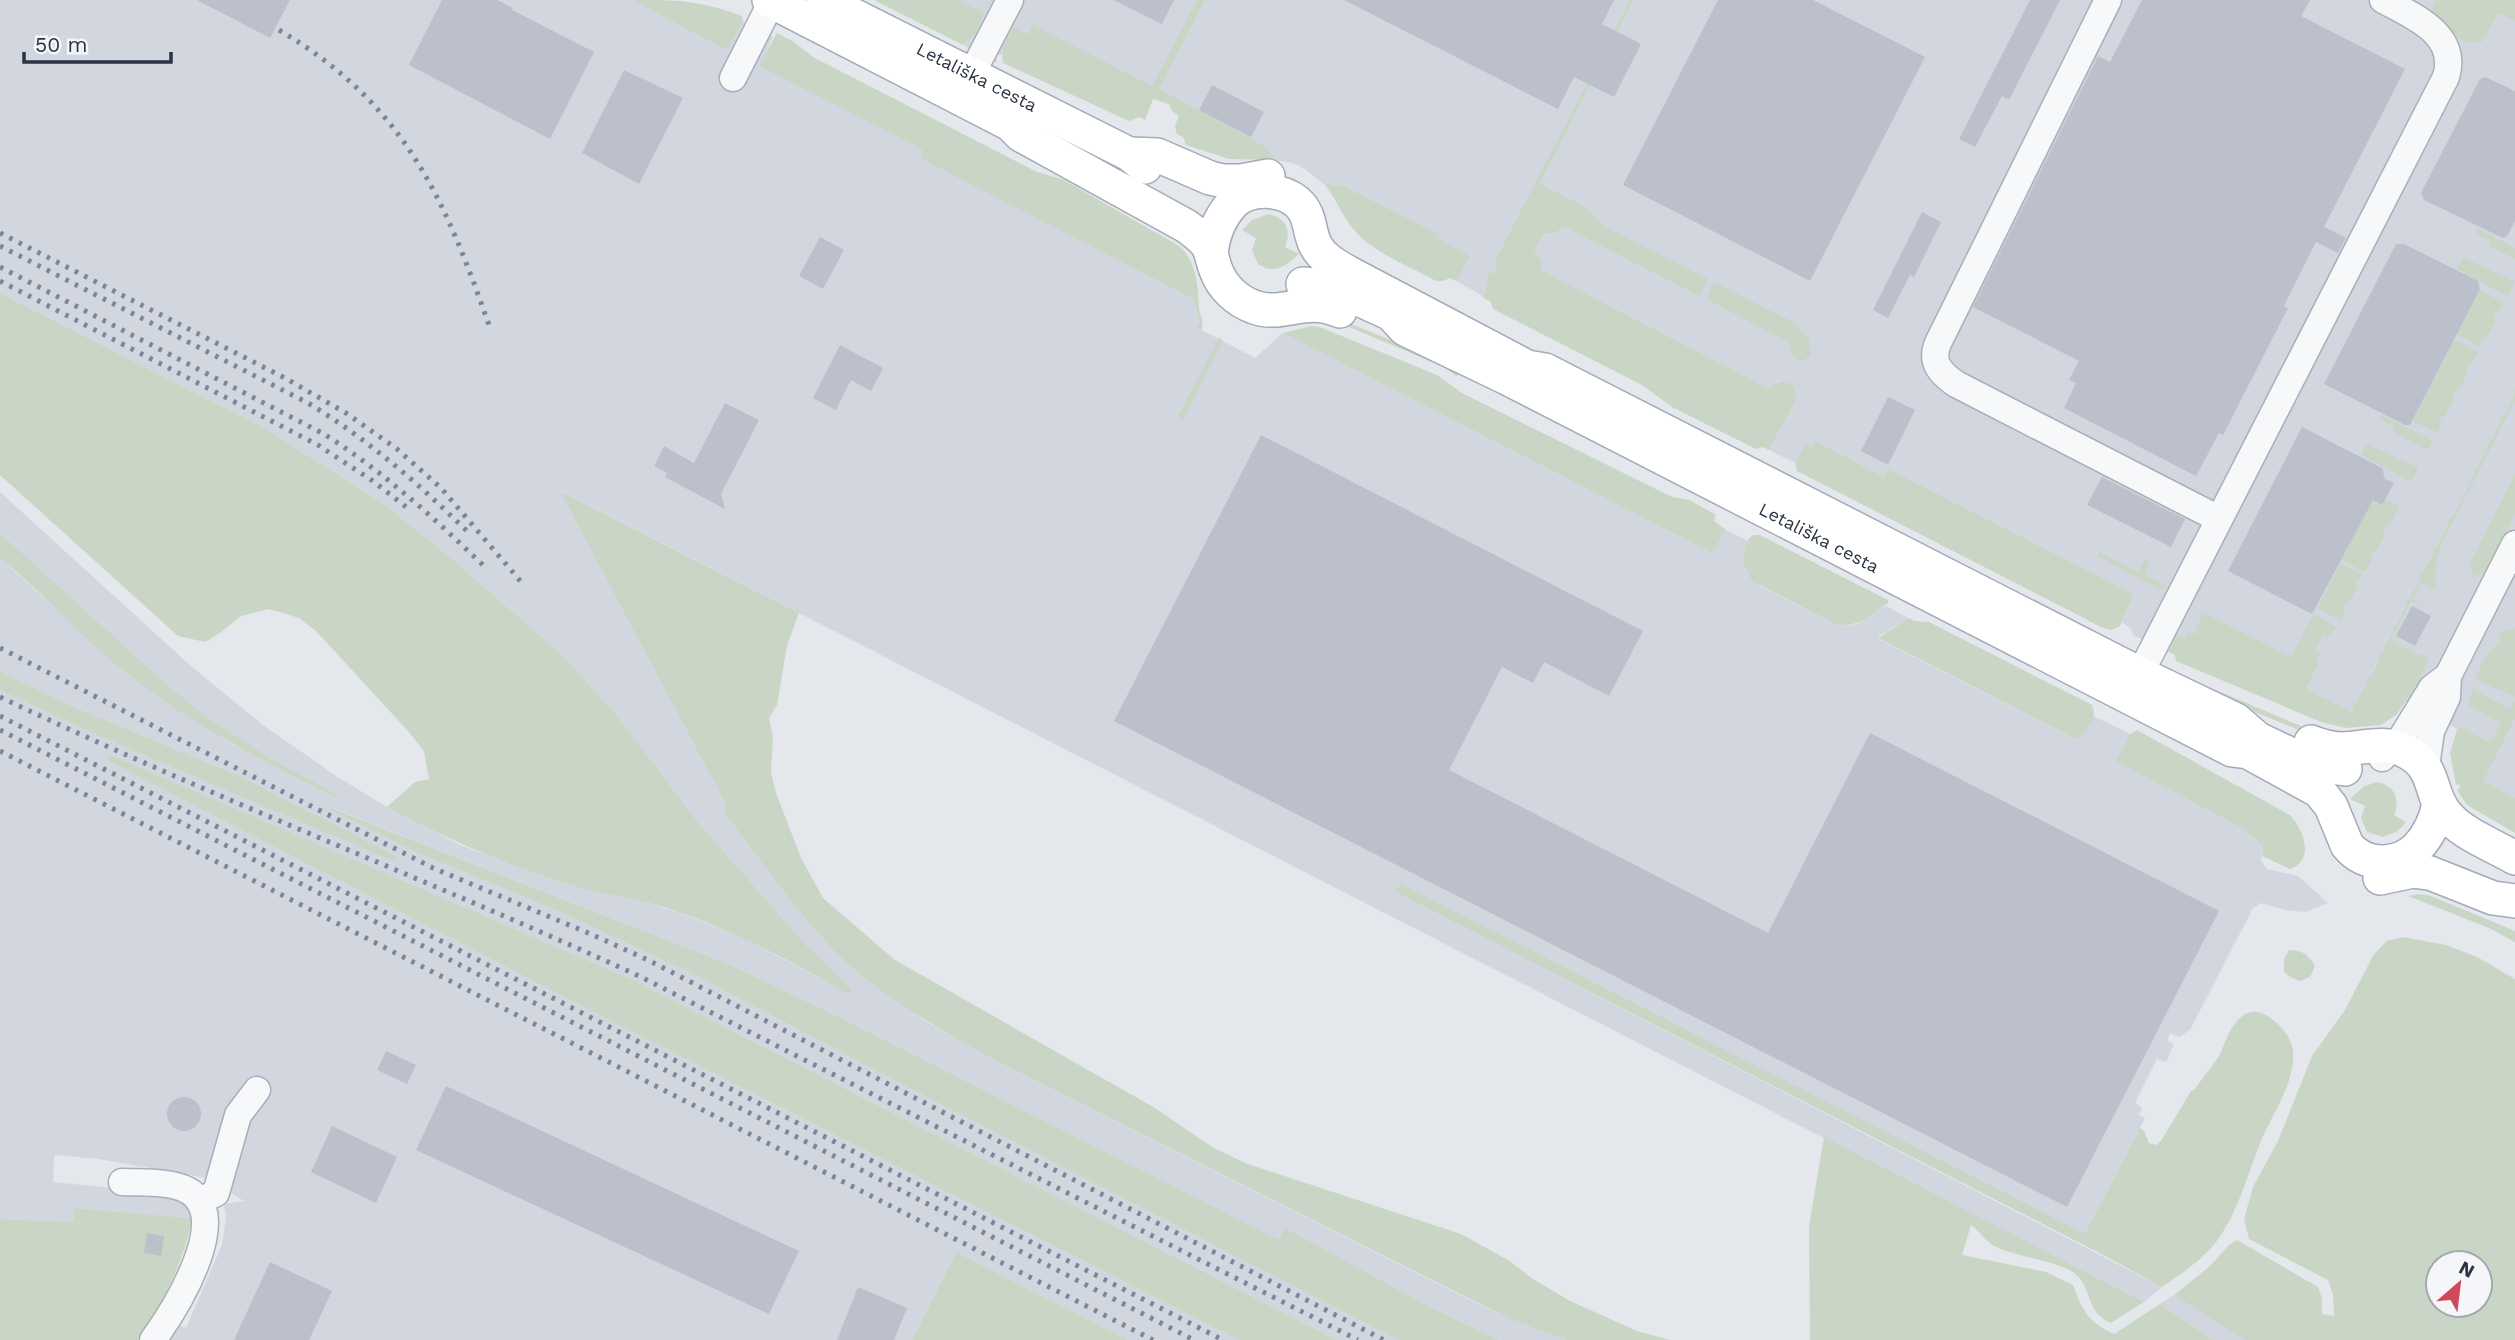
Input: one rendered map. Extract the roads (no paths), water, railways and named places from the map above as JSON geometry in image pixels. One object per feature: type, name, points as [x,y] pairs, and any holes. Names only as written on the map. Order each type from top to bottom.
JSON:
[{"type":"main road","name":"Letališka cesta","points":[[823,0],[1129,154],[1150,172],[1202,195],[1234,201],[1262,192],[1276,192],[1290,198],[1303,208],[1311,224],[1314,241],[1341,251],[1532,357],[1545,370],[2140,674],[2234,735],[2248,752],[2299,779],[2323,810]]},
{"type":"main road","name":"Letališka cesta","points":[[770,1],[1010,124],[1021,135],[1185,226],[1204,241],[1227,245],[1236,274],[1251,288],[1268,294],[1279,294],[1303,284],[1317,285],[1352,296],[1391,314],[1405,329],[2234,735],[2258,739],[2322,766],[2346,769],[2387,753]]},
{"type":"main road","name":"Letališka cesta","points":[[1129,154],[1157,155],[1223,181],[1269,176],[1292,182],[1302,187],[1319,203],[1328,223],[1327,245]]},
{"type":"main road","points":[[1214,241],[1234,201]]},
{"type":"main road","name":"Letališka cesta","points":[[1214,241],[1216,271],[1224,285],[1235,297],[1253,307],[1274,311],[1302,305],[1321,305],[1384,330],[1405,329]]},
{"type":"main road","points":[[1303,284],[1312,276],[1327,245]]},
{"type":"main road","name":"Letališka cesta","points":[[2234,735],[2266,724],[2326,748],[2346,749],[2375,744],[2411,775],[2436,814],[2455,822],[2515,858]]},
{"type":"main road","points":[[2387,753],[2412,755],[2426,767]]},
{"type":"main road","name":"Letališka cesta","points":[[2426,767],[2436,814]]},
{"type":"main road","points":[[2346,769],[2334,780],[2323,810],[2325,841],[2336,858],[2362,875],[2381,878],[2413,871],[2430,873],[2493,898],[2515,901]]},
{"type":"main road","points":[[2323,810],[2358,856],[2382,862],[2400,858],[2411,852],[2436,814],[2462,844],[2515,869]]},
{"type":"main road","points":[[2411,852],[2429,853],[2454,860],[2500,881],[2515,895]]},
{"type":"street","points":[[971,75],[1010,0]]},
{"type":"street","points":[[2108,0],[1942,334],[1934,353],[1935,360],[1943,375],[1956,384],[2219,519]]},
{"type":"street","points":[[2140,674],[2447,72],[2449,65],[2445,47],[2437,32],[2424,21],[2383,0]]},
{"type":"street","points":[[733,78],[770,1]]},
{"type":"street","points":[[2426,767],[2431,731],[2447,697],[2448,676],[2515,544]]},
{"type":"street","points":[[2387,753],[2413,721],[2432,688],[2448,676]]},
{"type":"street","points":[[200,1201],[216,1193],[238,1115],[257,1090]]},
{"type":"street","points":[[122,1182],[180,1187],[188,1190],[204,1208],[204,1232],[197,1265],[153,1340]]},
{"type":"railway","points":[[279,30],[322,59],[358,89],[389,122],[414,157],[455,236],[490,328]]},
{"type":"railway","points":[[0,233],[285,378],[346,413],[397,449],[441,488],[522,583]]},
{"type":"railway","points":[[0,246],[308,403],[393,464],[471,535]]},
{"type":"railway","points":[[0,267],[324,434],[408,496],[485,567]]},
{"type":"railway","points":[[0,281],[318,445],[373,481],[410,510]]},
{"type":"railway","points":[[0,648],[433,868],[648,960],[1384,1340]]},
{"type":"railway","points":[[0,697],[159,769],[639,976],[1358,1340]]},
{"type":"railway","points":[[0,716],[1223,1340]]},
{"type":"railway","points":[[0,730],[1194,1340]]},
{"type":"railway","points":[[0,751],[1153,1340]]}]
